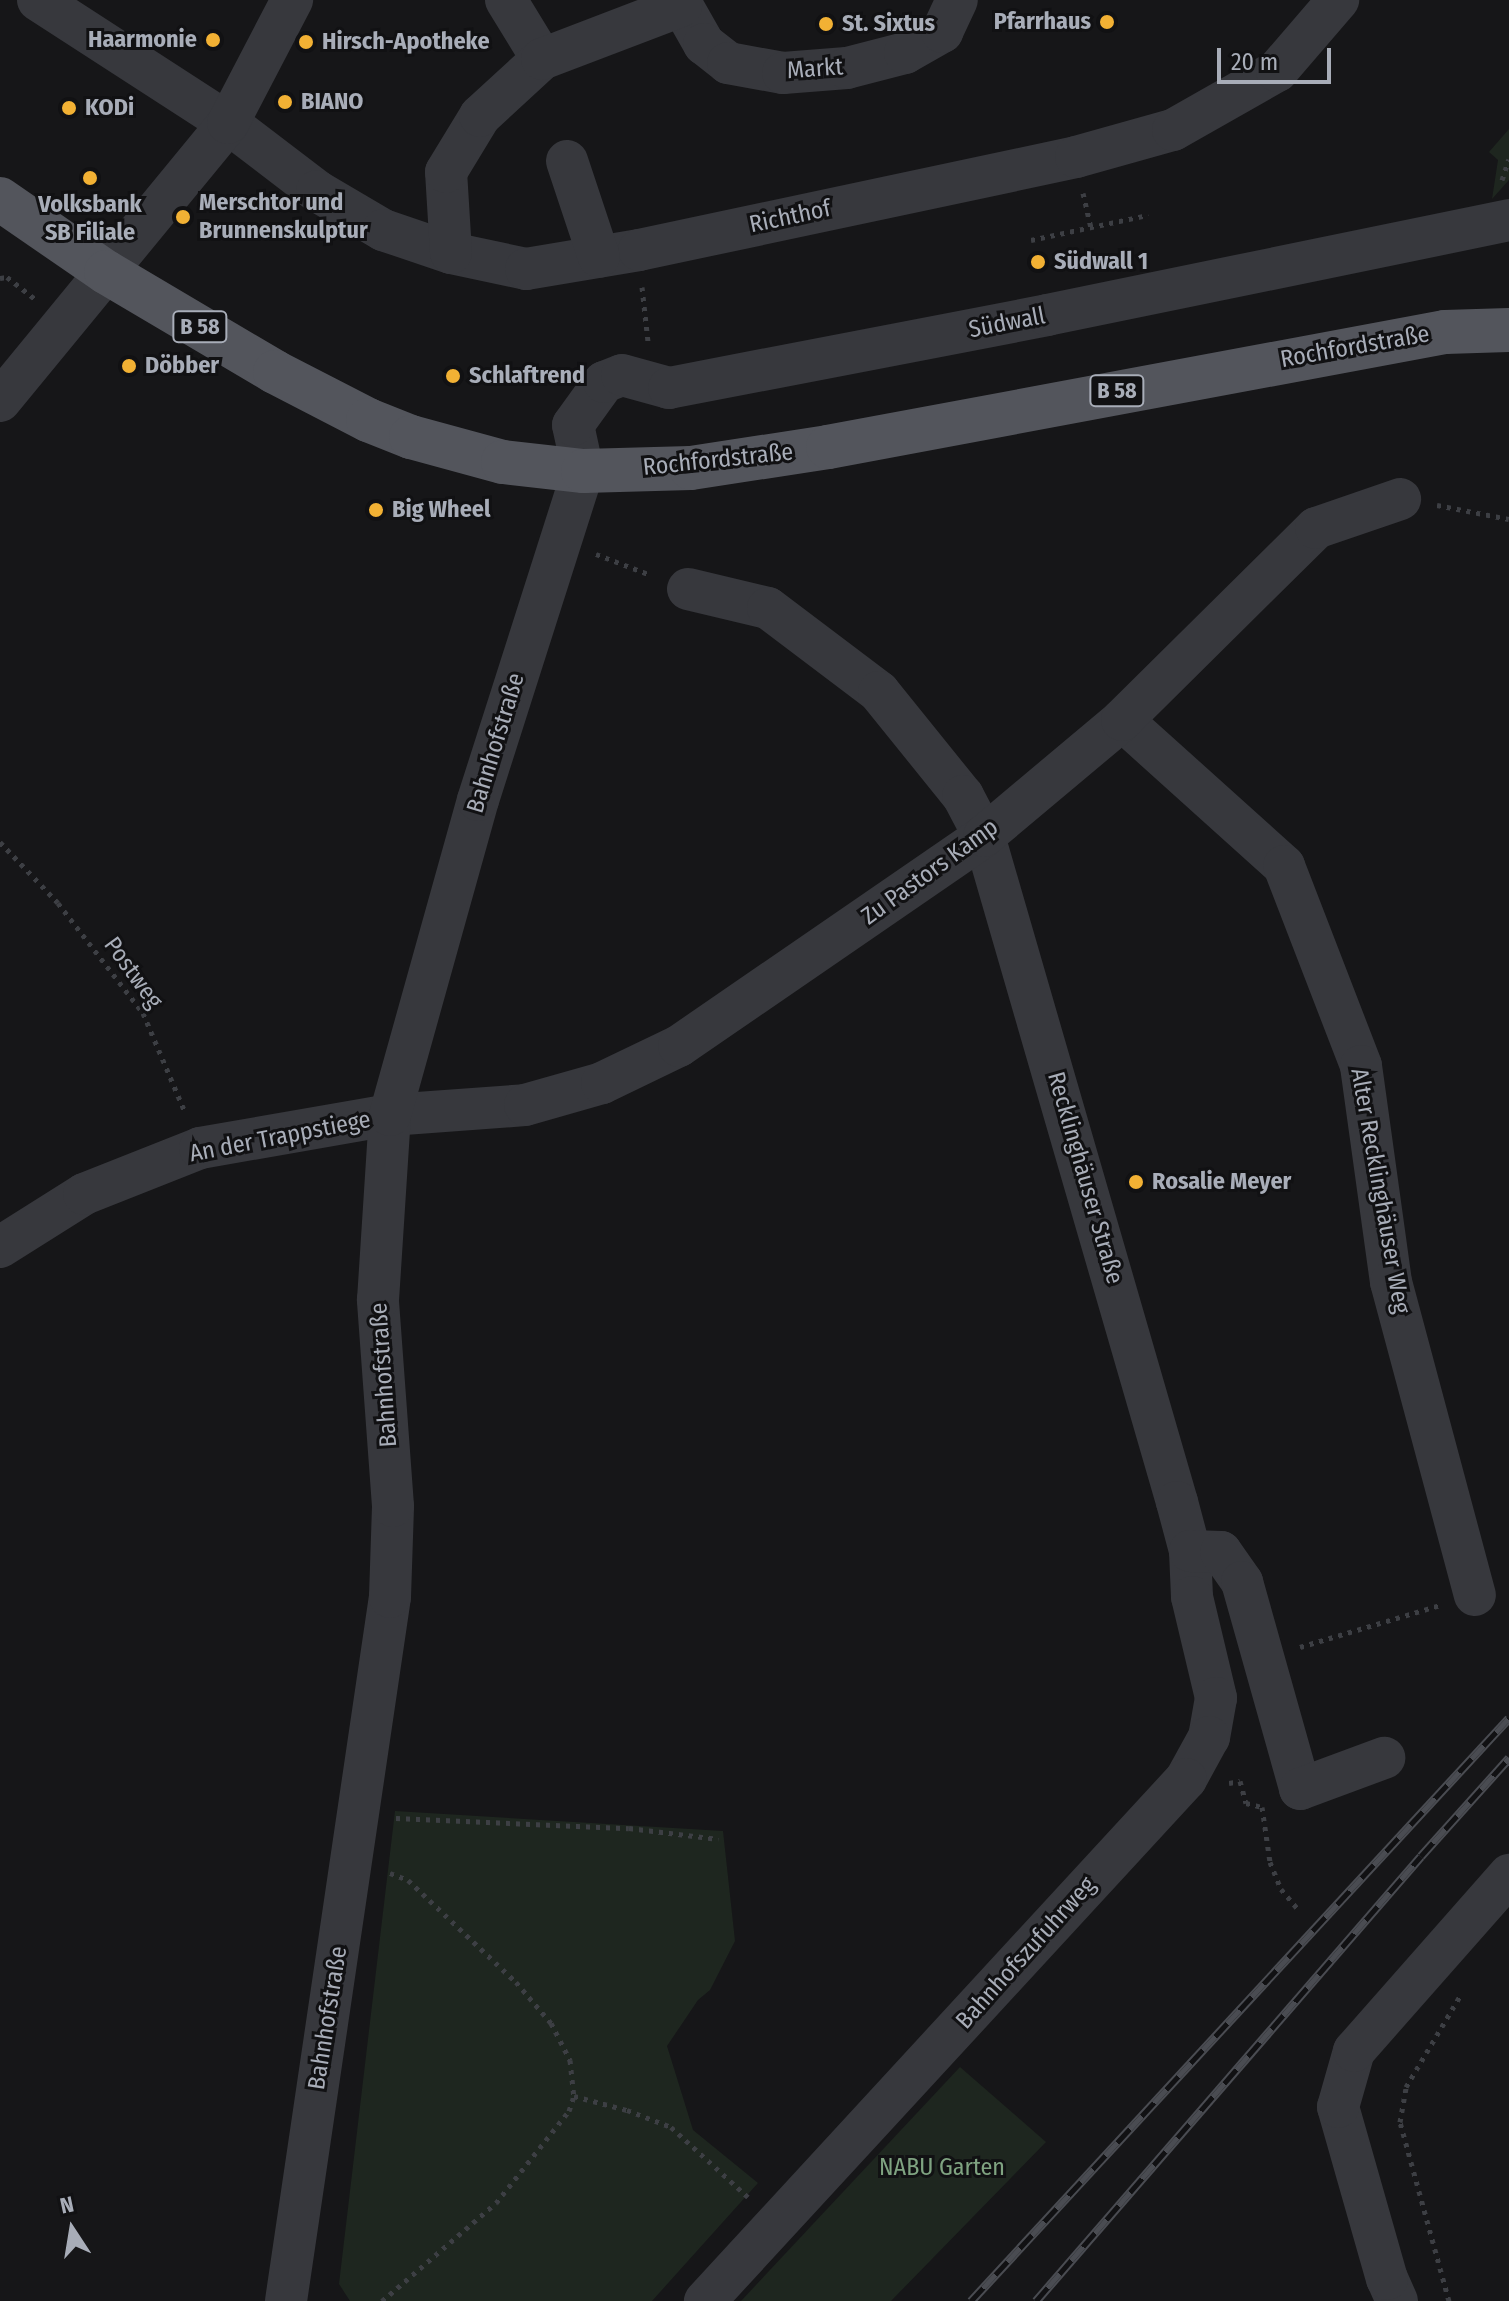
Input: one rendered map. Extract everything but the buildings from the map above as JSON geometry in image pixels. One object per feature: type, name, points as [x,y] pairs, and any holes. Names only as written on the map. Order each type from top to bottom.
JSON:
[{"type":"main road","name":"Rochfordstraße","points":[[0,199],[106,272],[275,372],[368,420],[411,437],[503,462],[583,471],[691,468],[828,447],[1445,332],[1509,330]]},
{"type":"main road","name":"Rochfordstraße","points":[[1445,332],[1509,306]]},
{"type":"street","name":"Richthof","points":[[38,0],[228,123],[317,191],[383,230],[451,253],[526,269],[599,257],[1076,157],[1173,130],[1277,71],[1318,6]]},
{"type":"street","points":[[0,401],[228,123],[292,0]]},
{"type":"street","points":[[506,0],[542,59]]},
{"type":"street","name":"Markt","points":[[680,3],[704,44],[728,63],[783,73],[847,68],[905,53],[942,32],[957,0]]},
{"type":"street","points":[[451,253],[446,172],[480,116],[542,59],[680,3]]},
{"type":"street","points":[[567,161],[599,257]]},
{"type":"street","name":"Südwall","points":[[583,471],[573,425],[604,382],[622,375],[669,388],[1047,315],[1509,220]]},
{"type":"street","name":"Bahnhofstraße","points":[[286,2301],[390,1597],[393,1506],[378,1300],[390,1115],[478,800],[558,539],[583,471]]},
{"type":"street","name":"Zu Pastors Kamp","points":[[390,1115],[525,1105],[602,1083],[679,1046],[984,836],[1122,720],[1316,528],[1400,499]]},
{"type":"street","name":"Recklinghäuser Straße","points":[[688,589],[768,608],[879,692],[963,796],[984,836],[1190,1551]]},
{"type":"street","name":"Alter Recklinghäuser Weg","points":[[1122,720],[1284,866],[1361,1066],[1391,1282],[1475,1595]]},
{"type":"street","name":"An der Trappstiege","points":[[0,1247],[84,1194],[200,1148],[390,1115]]},
{"type":"street","points":[[1190,1551],[1221,1552],[1242,1582],[1300,1789],[1384,1758]]},
{"type":"street","name":"Bahnhofszufuhrweg","points":[[705,2301],[1186,1779],[1209,1737],[1216,1698],[1192,1597],[1190,1551]]},
{"type":"street","points":[[1397,2301],[1387,2279],[1338,2107],[1354,2051],[1509,1875]]},
{"type":"path","points":[[1031,240],[1148,215]]},
{"type":"path","points":[[1400,499],[1509,519]]},
{"type":"path","points":[[558,539],[688,589]]},
{"type":"path","name":"Postweg","points":[[0,842],[58,903],[143,1013],[200,1148]]},
{"type":"path","points":[[1265,1657],[1475,1595]]},
{"type":"path","points":[[1218,1785],[1240,1781],[1246,1803],[1262,1807],[1270,1862],[1281,1889],[1298,1909]]},
{"type":"path","points":[[356,1837],[629,1828],[718,1839]]},
{"type":"path","points":[[356,1837],[408,1880],[516,1982],[551,2023],[570,2060],[574,2096],[569,2111],[496,2203],[382,2301]]},
{"type":"path","points":[[1449,2301],[1400,2122],[1406,2087],[1464,1988]]},
{"type":"path","points":[[574,2096],[627,2110],[671,2127],[777,2224]]},
{"type":"green space","points":[[1509,129],[1509,180],[1492,199],[1498,160],[1489,152]]},
{"type":"green space","points":[[395,1811],[723,1831],[735,1941],[710,1990],[698,2000],[667,2046],[693,2130],[758,2183],[652,2301],[350,2301],[339,2284]]},
{"type":"green space","name":"NABU Garten","points":[[960,2067],[1046,2142],[891,2301],[741,2301]]},
{"type":"railway","points":[[971,2301],[1509,1718]]},
{"type":"railway","points":[[1036,2301],[1509,1758]]},
{"type":"place","name":"Pfarrhaus","points":[[1107,22]]},
{"type":"place","name":"St. Sixtus","points":[[826,24]]},
{"type":"place","name":"Haarmonie","points":[[213,40]]},
{"type":"place","name":"Hirsch-Apotheke","points":[[306,42]]},
{"type":"place","name":"BIANO","points":[[285,102]]},
{"type":"place","name":"KODi","points":[[69,108]]},
{"type":"place","name":"Volksbank SB Filiale","points":[[90,178]]},
{"type":"place","name":"Merschtor und Brunnenskulptur","points":[[183,217]]},
{"type":"place","name":"Südwall 1","points":[[1038,262]]},
{"type":"place","name":"Döbber","points":[[129,366]]},
{"type":"place","name":"Schlaftrend","points":[[453,376]]},
{"type":"place","name":"Big Wheel","points":[[376,510]]},
{"type":"place","name":"Rosalie Meyer","points":[[1136,1182]]}]
